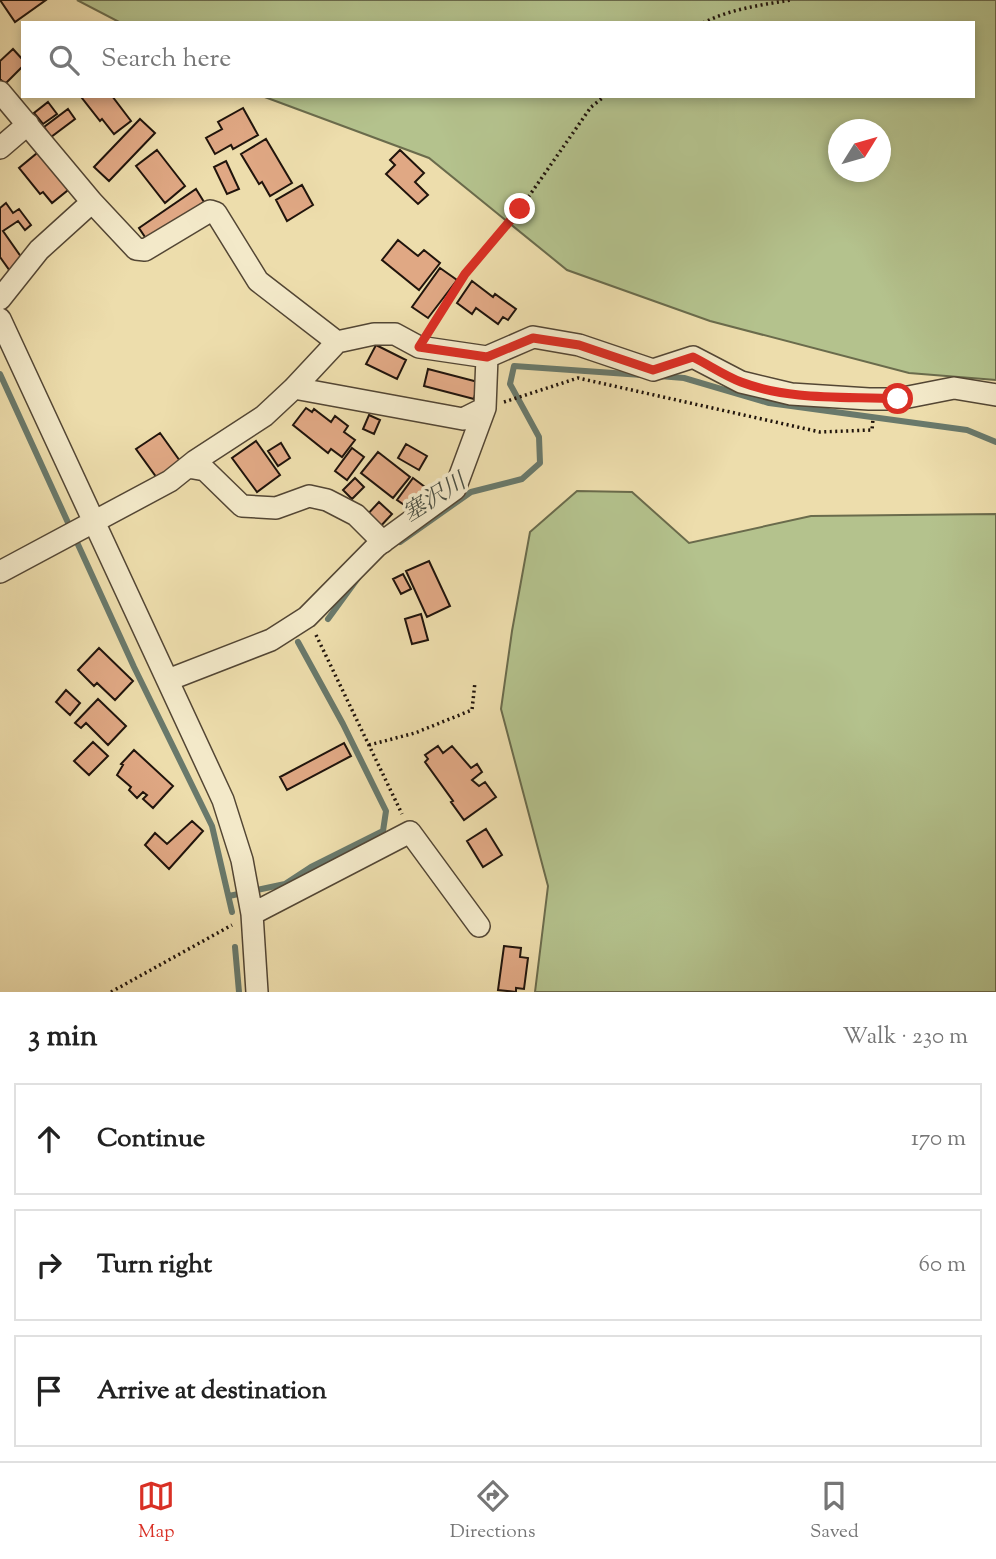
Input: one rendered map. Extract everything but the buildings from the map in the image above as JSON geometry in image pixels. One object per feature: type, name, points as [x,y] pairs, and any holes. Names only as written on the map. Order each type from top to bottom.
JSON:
[{"type":"street","points":[[0,92],[92,202],[136,249],[145,250],[210,211],[216,212],[258,281],[337,342]]},
{"type":"street","points":[[0,148],[28,124]]},
{"type":"street","points":[[0,299],[39,250],[92,202]]},
{"type":"street","points":[[0,319],[223,800],[242,860],[252,914],[257,992]]},
{"type":"street","points":[[0,572],[170,481],[264,416],[337,342],[374,334],[395,334],[419,347],[487,357],[533,338],[579,345],[653,370],[693,357],[741,382],[791,394],[898,399],[954,388],[996,395]]},
{"type":"street","points":[[168,680],[271,640],[307,617],[383,542],[455,488],[485,408],[487,357]]},
{"type":"street","points":[[294,388],[463,419],[485,408]]},
{"type":"street","points":[[188,467],[205,470],[242,506],[276,508],[309,496],[327,499],[356,515],[383,542]]},
{"type":"street","points":[[252,914],[410,832],[479,926]]},
{"type":"path","points":[[707,21],[742,9],[791,0]]},
{"type":"path","points":[[419,347],[465,274],[520,209],[591,107],[602,98]]},
{"type":"path","points":[[485,408],[578,378],[820,432],[872,430],[875,398]]},
{"type":"path","points":[[307,617],[410,832]]},
{"type":"path","points":[[369,746],[415,733],[472,710],[475,682]]},
{"type":"path","points":[[111,992],[252,914]]},
{"type":"green space","points":[[77,0],[996,0],[996,380],[909,373],[710,321],[567,270],[429,158],[267,98],[975,98],[975,21],[117,21]]},
{"type":"green space","points":[[577,491],[632,492],[689,543],[811,516],[996,514],[996,992],[535,992],[548,886],[501,709],[530,532]]},
{"type":"waterway","name":"塞沢川","points":[[400,542],[471,492],[522,479],[540,463],[539,437],[510,384],[514,366],[642,375]]},
{"type":"waterway","name":"塞沢川","points":[[0,374],[134,667],[212,826],[232,912]]},
{"type":"waterway","name":"塞沢川","points":[[659,376],[684,378],[769,403],[967,430],[996,442]]},
{"type":"waterway","name":"塞沢川","points":[[328,619],[358,578]]},
{"type":"waterway","name":"塞沢川","points":[[229,896],[285,884],[311,867],[383,831],[386,811],[298,642]]},
{"type":"waterway","name":"塞沢川","points":[[235,947],[239,992]]},
{"type":"route","points":[[520,209],[465,274],[419,347],[487,357],[533,338],[579,345],[653,370],[693,357],[741,382],[791,394],[898,399]]}]
